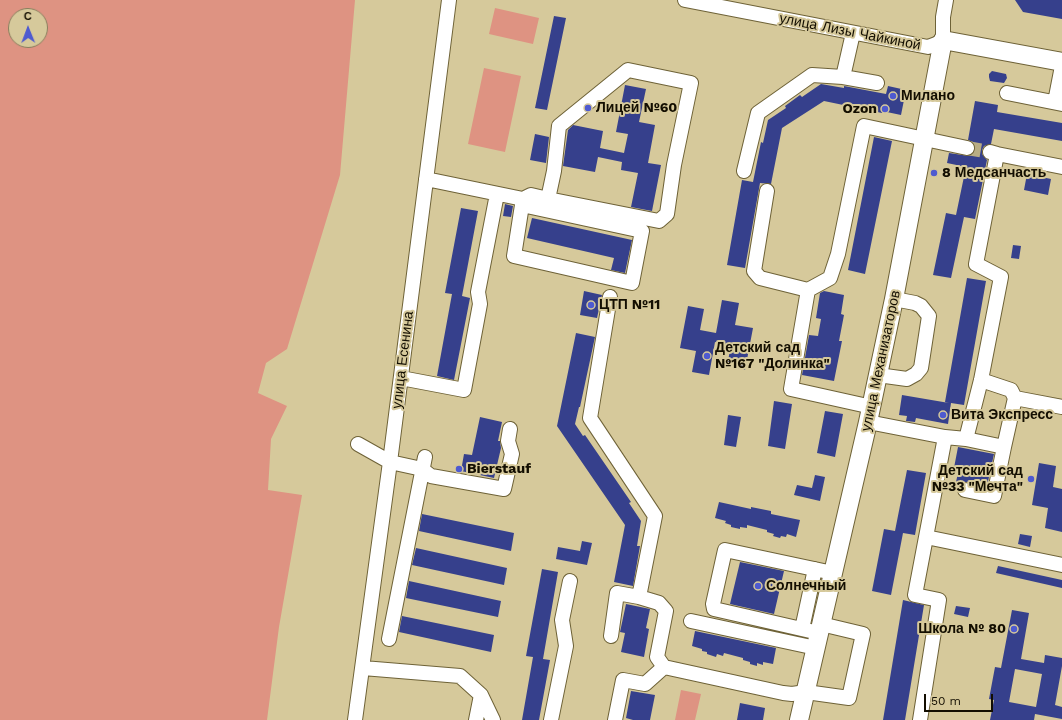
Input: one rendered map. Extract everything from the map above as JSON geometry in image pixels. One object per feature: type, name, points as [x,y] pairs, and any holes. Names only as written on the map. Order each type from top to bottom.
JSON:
[{"type":"main road","name":"улица Лизы Чайкиной","points":[[943,40],[1062,62]]},
{"type":"main road","name":"улица Механизаторов","points":[[799,720],[870,414],[894,298],[943,40]]},
{"type":"street","name":"улица Есенина","points":[[355,720],[401,378],[449,0]]},
{"type":"street","name":"улица Лизы Чайкиной","points":[[685,0],[928,47],[943,40]]},
{"type":"street","name":"улица Механизаторов","points":[[943,40],[943,16],[946,0]]},
{"type":"street","points":[[843,77],[853,33]]},
{"type":"street","points":[[1007,93],[1059,103],[1062,66]]},
{"type":"street","points":[[426,179],[497,194],[523,202],[642,231],[632,283],[514,256],[523,202],[531,195],[658,221],[667,214],[674,165],[691,83],[628,70],[559,126],[554,171],[548,198]]},
{"type":"street","points":[[744,171],[758,113],[812,75],[843,77],[877,83]]},
{"type":"street","points":[[767,191],[754,271],[760,278],[808,290],[830,278],[838,254],[864,126],[967,148]]},
{"type":"street","points":[[966,439],[981,380],[1000,277],[976,264],[994,153],[1062,167]]},
{"type":"street","points":[[401,378],[464,390],[480,304],[478,292],[497,194]]},
{"type":"street","points":[[808,290],[792,389],[945,437],[966,439],[1004,447]]},
{"type":"street","points":[[610,297],[590,418],[655,516],[639,597]]},
{"type":"street","points":[[878,375],[907,379],[916,374],[921,368],[929,316],[921,306],[894,298]]},
{"type":"street","points":[[964,490],[994,496],[1015,398],[1012,390],[981,380]]},
{"type":"street","points":[[1015,398],[1062,407]]},
{"type":"street","points":[[423,463],[431,476],[504,489],[512,454],[508,441],[510,429]]},
{"type":"street","points":[[920,720],[939,600],[915,595],[945,437]]},
{"type":"street","points":[[358,444],[390,462],[423,463]]},
{"type":"street","points":[[389,639],[423,463]]},
{"type":"street","points":[[926,537],[1062,564]]},
{"type":"street","points":[[819,635],[802,629],[714,609],[713,604],[725,550],[833,572]]},
{"type":"street","points":[[802,629],[815,568]]},
{"type":"street","points":[[551,720],[566,646],[562,620],[570,581]]},
{"type":"street","points":[[611,636],[617,594],[639,597],[659,603],[666,612],[657,657],[664,667],[783,693],[792,694],[806,692],[849,698],[863,634],[851,632],[843,628],[819,635],[691,621]]},
{"type":"street","points":[[615,720],[623,680],[645,684],[664,667]]},
{"type":"street","points":[[363,668],[460,676],[481,695],[494,720]]},
{"type":"street","points":[[476,720],[481,695]]},
{"type":"shaded area","points":[[0,0],[355,0],[340,175],[287,349],[266,363],[258,393],[287,406],[271,439],[268,490],[302,495],[279,627],[267,720],[0,720]]},
{"type":"shaded area","points":[[495,8],[539,18],[533,44],[489,34]]},
{"type":"shaded area","points":[[484,68],[521,76],[505,152],[468,144]]},
{"type":"shaded area","points":[[681,690],[701,694],[695,720],[675,720]]},
{"type":"building","points":[[1015,0],[1062,0],[1062,19],[1023,12]]},
{"type":"building","points":[[554,16],[566,18],[547,110],[535,108]]},
{"type":"building","points":[[992,71],[1006,74],[1007,78],[1004,83],[990,81],[989,74]]},
{"type":"building","points":[[821,84],[844,88],[844,86],[886,94],[888,86],[906,90],[901,115],[882,111],[882,113],[824,101],[782,128],[771,184],[760,183],[745,268],[727,265],[742,180],[753,182],[761,142],[763,143],[768,120],[786,108],[785,106],[800,95],[802,97]]},
{"type":"building","points":[[625,85],[646,89],[639,122],[655,125],[648,163],[661,165],[652,211],[631,207],[638,173],[621,170],[622,162],[598,157],[595,172],[563,166],[568,130],[573,125],[603,131],[600,148],[624,153],[628,134],[616,132]]},
{"type":"building","points":[[975,101],[998,105],[997,112],[1062,123],[1062,141],[994,129],[991,144],[984,146],[982,150],[982,154],[987,160],[975,219],[964,217],[951,278],[933,275],[946,213],[956,215],[966,167],[947,163],[949,153],[969,156],[973,154],[975,150],[973,142],[968,140]]},
{"type":"building","points":[[535,134],[549,137],[546,163],[530,160]]},
{"type":"building","points":[[874,137],[892,141],[865,274],[848,270]]},
{"type":"building","points":[[1027,174],[1051,179],[1048,195],[1024,190]]},
{"type":"building","points":[[505,204],[513,206],[511,217],[503,216]]},
{"type":"building","points":[[461,208],[478,211],[462,296],[470,298],[454,380],[437,376],[452,294],[445,293]]},
{"type":"building","points":[[532,218],[632,240],[625,273],[611,270],[614,258],[527,238]]},
{"type":"building","points":[[1013,245],[1021,246],[1019,259],[1011,258]]},
{"type":"building","points":[[967,278],[986,281],[964,405],[951,403],[948,424],[916,418],[915,422],[906,421],[907,416],[899,415],[902,395],[949,403],[945,402]]},
{"type":"building","name":"ЦТП №11","points":[[584,291],[602,295],[597,318],[580,315]]},
{"type":"building","points":[[824,291],[844,295],[841,314],[844,315],[839,341],[842,341],[834,381],[802,375],[809,335],[818,336],[821,319],[816,318],[820,293]]},
{"type":"building","points":[[722,300],[739,303],[735,325],[753,328],[745,370],[727,366],[731,345],[715,342],[709,375],[692,372],[696,351],[680,348],[688,306],[704,309],[700,330],[716,333]]},
{"type":"building","points":[[576,333],[595,337],[575,424],[583,436],[585,435],[631,502],[629,503],[641,521],[637,546],[640,546],[633,586],[614,582],[625,525],[557,426]]},
{"type":"building","points":[[774,401],[792,404],[785,449],[768,446]]},
{"type":"building","points":[[825,411],[843,414],[835,457],[817,453]]},
{"type":"building","points":[[728,415],[741,417],[736,447],[724,445]]},
{"type":"building","points":[[480,417],[502,422],[498,441],[500,441],[501,448],[494,478],[461,471],[464,454],[472,455]]},
{"type":"building","points":[[958,447],[994,454],[987,486],[967,482],[956,482],[958,473],[953,473]]},
{"type":"building","points":[[1039,463],[1056,466],[1053,487],[1062,489],[1062,532],[1045,528],[1048,508],[1032,505]]},
{"type":"building","points":[[907,470],[926,473],[915,535],[903,533],[891,595],[872,591],[884,529],[895,531]]},
{"type":"building","points":[[815,475],[825,477],[820,501],[794,495],[797,485],[812,488]]},
{"type":"building","points":[[719,502],[751,509],[751,507],[771,511],[771,514],[800,520],[796,537],[787,534],[786,537],[781,536],[780,538],[773,536],[774,534],[767,532],[767,530],[747,525],[747,528],[740,527],[740,529],[731,527],[731,525],[725,523],[726,521],[715,518]]},
{"type":"building","points":[[422,514],[514,533],[511,551],[419,531]]},
{"type":"building","points":[[1020,534],[1032,536],[1030,547],[1018,544]]},
{"type":"building","points":[[582,541],[592,543],[587,565],[556,559],[558,547],[580,551]]},
{"type":"building","points":[[416,548],[507,568],[504,585],[412,565]]},
{"type":"building","name":"Солнечный","points":[[740,562],[784,571],[774,614],[730,604]]},
{"type":"building","points":[[998,566],[1062,580],[1062,588],[996,573]]},
{"type":"building","points":[[542,569],[558,572],[543,659],[550,660],[539,720],[522,720],[533,657],[526,656]]},
{"type":"building","points":[[409,581],[501,601],[498,617],[406,598]]},
{"type":"building","points":[[903,600],[924,605],[905,720],[883,720]]},
{"type":"building","points":[[626,604],[650,609],[646,628],[649,629],[644,657],[621,652],[625,633],[620,632]]},
{"type":"building","points":[[956,606],[970,608],[968,617],[954,614]]},
{"type":"building","points":[[1012,610],[1029,613],[1021,659],[1044,663],[1045,655],[1062,658],[1055,705],[1062,707],[1062,719],[1035,714],[1034,720],[990,720],[994,700],[989,699],[995,667],[1001,668]],"holes":[[[1015,669],[1042,674],[1036,707],[1009,702]]]},
{"type":"building","points":[[402,616],[494,635],[491,652],[399,632]]},
{"type":"building","points":[[695,631],[776,648],[773,664],[763,662],[763,665],[757,663],[757,666],[743,660],[743,658],[724,653],[723,656],[717,654],[716,657],[707,654],[707,652],[702,651],[702,649],[692,646]]},
{"type":"building","points":[[631,691],[655,695],[650,720],[633,720],[626,718]]},
{"type":"building","points":[[740,703],[765,708],[763,720],[737,720]]},
{"type":"tunnel","points":[[967,148],[990,152]]},
{"type":"place","name":"Милано","points":[[893,96]]},
{"type":"place","name":"Лицей №60","points":[[588,108]]},
{"type":"place","name":"Ozon","points":[[885,109]]},
{"type":"place","name":"8 Медсанчасть","points":[[934,173]]},
{"type":"place","name":"ЦТП №11","points":[[591,305]]},
{"type":"place","name":"Детский сад №167 \"Долинка\"","points":[[707,356]]},
{"type":"place","name":"Вита Экспресс","points":[[943,415]]},
{"type":"place","name":"Bierstauf","points":[[459,469]]},
{"type":"place","name":"Детский сад №33 \"Мечта\"","points":[[1031,479]]},
{"type":"place","name":"Солнечный","points":[[758,586]]},
{"type":"place","name":"Школа № 80","points":[[1014,629]]}]
